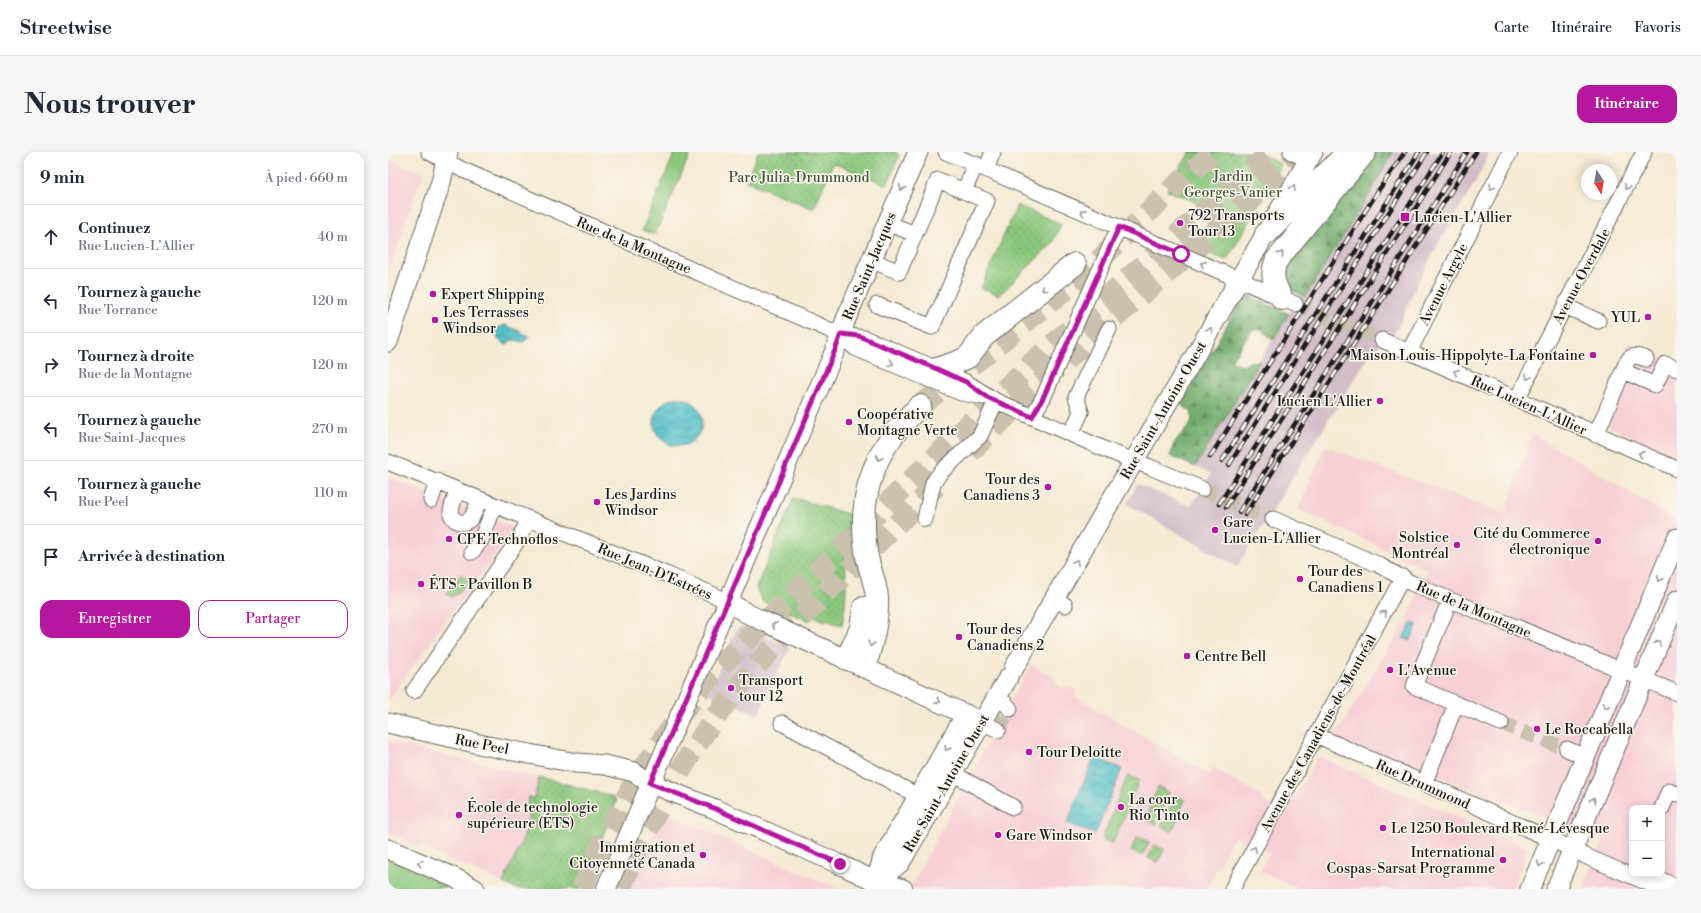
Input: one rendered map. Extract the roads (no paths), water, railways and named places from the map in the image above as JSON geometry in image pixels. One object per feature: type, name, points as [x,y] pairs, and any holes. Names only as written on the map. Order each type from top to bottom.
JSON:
[{"type":"highway","points":[[1266,234],[1348,152]]},
{"type":"highway","points":[[1288,302],[1275,285],[1273,275],[1276,261],[1365,152]]},
{"type":"highway","points":[[937,369],[968,358],[984,336],[1075,264]]},
{"type":"highway","points":[[856,663],[874,632],[877,603],[876,592],[867,557],[864,512],[870,477],[880,454],[891,437],[920,406]]},
{"type":"main road","name":"Rue Saint-Jacques","points":[[606,889],[918,152]]},
{"type":"main road","name":"Rue Saint-Antoine Ouest","points":[[879,887],[883,857],[918,796],[982,722],[1003,704],[1011,673],[1064,595],[1134,460],[1311,156]]},
{"type":"main road","points":[[388,342],[391,321],[441,182],[447,157]]},
{"type":"main road","points":[[1530,889],[1677,538]]},
{"type":"main road","points":[[1556,889],[1677,600]]},
{"type":"main road","name":"Rue Jean-D'Estrées","points":[[728,602],[748,614],[982,722]]},
{"type":"main road","name":"Rue Saint-Antoine Ouest","points":[[879,887],[900,863],[982,722]]},
{"type":"main road","name":"Rue Peel","points":[[388,723],[488,746],[576,763],[602,776],[628,783],[650,783],[716,809],[879,887],[903,889]]},
{"type":"main road","points":[[388,849],[453,877],[475,889]]},
{"type":"street","name":"Rue de la Montagne","points":[[429,152],[447,157],[461,169],[841,334],[859,336],[937,369],[966,382],[993,400]]},
{"type":"street","points":[[946,152],[1119,227],[1183,249],[1238,280],[1288,302]]},
{"type":"street","points":[[964,191],[981,166],[993,152]]},
{"type":"street","points":[[1291,152],[1311,156]]},
{"type":"street","name":"Avenue Argyle","points":[[1409,352],[1510,152]]},
{"type":"street","name":"Avenue Overdale","points":[[1517,399],[1644,152]]},
{"type":"street","points":[[871,260],[900,272],[938,180],[987,201],[932,328],[877,305]]},
{"type":"street","points":[[887,223],[915,234]]},
{"type":"street","points":[[1032,417],[1043,398],[1119,227]]},
{"type":"street","points":[[1565,306],[1598,321]]},
{"type":"street","points":[[1071,434],[1081,412],[1076,397],[1109,328]]},
{"type":"street","name":"Rue de la Montagne","points":[[841,334],[855,348],[961,392],[993,400],[1202,489]]},
{"type":"street","name":"Rue Lucien-L'Allier","points":[[1382,340],[1677,470]]},
{"type":"street","points":[[1596,435],[1628,359],[1632,356],[1637,356],[1646,359]]},
{"type":"street","points":[[1623,371],[1655,385],[1665,364],[1677,369]]},
{"type":"street","points":[[925,519],[933,483],[940,473],[980,436],[993,400]]},
{"type":"street","name":"Rue Jean-D'Estrées","points":[[388,462],[668,575],[714,594],[728,602]]},
{"type":"street","points":[[431,500],[437,481]]},
{"type":"street","points":[[458,490],[451,511],[452,516],[456,521],[465,522],[469,520],[488,502]]},
{"type":"street","points":[[470,550],[477,536],[488,502]]},
{"type":"street","points":[[414,690],[520,537],[529,519]]},
{"type":"street","name":"Rue de la Montagne","points":[[1273,519],[1377,564],[1450,600],[1677,693]]},
{"type":"street","name":"Avenue des Canadiens-de-Montréal","points":[[1238,887],[1316,735],[1403,577]]},
{"type":"street","points":[[1450,600],[1414,686],[1501,723]]},
{"type":"street","points":[[1424,784],[1456,704]]},
{"type":"street","points":[[782,723],[918,796]]},
{"type":"street","name":"Rue Drummond","points":[[1316,735],[1551,839],[1584,856],[1629,873]]},
{"type":"street","points":[[1567,750],[1585,757]]},
{"type":"street","points":[[952,773],[1002,797]]},
{"type":"street","points":[[1663,805],[1669,791],[1677,794]]},
{"type":"street","points":[[1639,877],[1677,887]]},
{"type":"street","name":"Rue Drummond","points":[[1639,877],[1662,889]]},
{"type":"water","points":[[505,325],[530,336],[524,342],[512,340],[507,345],[500,341],[496,335],[498,328]]},
{"type":"water","points":[[673,398],[683,398],[695,405],[702,417],[702,427],[695,439],[683,446],[673,446],[665,442],[658,435],[654,427],[654,417],[658,409],[665,402]]},
{"type":"water","points":[[1412,622],[1417,625],[1410,641],[1403,638]]},
{"type":"water","points":[[1094,757],[1122,769],[1095,834],[1067,823]]},
{"type":"tunnel","points":[[920,406],[1083,276],[1171,190],[1214,152]]},
{"type":"tunnel","points":[[582,889],[610,828],[643,769],[681,714],[724,662],[1032,363],[1272,152]]},
{"type":"tunnel","points":[[970,452],[1048,375],[1219,228],[1304,152]]},
{"type":"tunnel","points":[[1295,304],[1382,340]]},
{"type":"tunnel","points":[[620,889],[661,803],[694,749],[731,697],[751,672],[797,622],[943,479]]},
{"type":"tunnel","points":[[1202,489],[1273,519]]},
{"type":"tunnel","points":[[998,730],[1010,709]]},
{"type":"tunnel","points":[[1501,723],[1567,749]]},
{"type":"railway","points":[[1210,457],[1378,191],[1405,152]]},
{"type":"railway","points":[[1222,461],[1419,152]]},
{"type":"railway","points":[[1229,465],[1427,152]]},
{"type":"railway","points":[[1219,504],[1443,152]]},
{"type":"railway","points":[[1226,507],[1451,152]]},
{"type":"railway","points":[[1239,512],[1467,152]]},
{"type":"railway","points":[[1245,515],[1476,152]]},
{"type":"place","name":"Lucien-L'Allier","points":[[1405,217]]},
{"type":"place","name":"792 Transports Tour 13","points":[[1180,223]]},
{"type":"place","name":"Expert Shipping","points":[[433,294]]},
{"type":"place","name":"YUL","points":[[1648,317]]},
{"type":"place","name":"Les Terrasses Windsor","points":[[435,320]]},
{"type":"place","name":"Maison Louis-Hippolyte-La Fontaine","points":[[1593,355]]},
{"type":"place","name":"Lucien L'Allier","points":[[1380,401]]},
{"type":"place","name":"Coopérative Montagne Verte","points":[[849,422]]},
{"type":"place","name":"Tour des Canadiens 3","points":[[1048,487]]},
{"type":"place","name":"Les Jardins Windsor","points":[[597,502]]},
{"type":"place","name":"Gare Lucien-L'Allier","points":[[1215,530]]},
{"type":"place","name":"CPE Technoflos","points":[[449,539]]},
{"type":"place","name":"Cité du Commerce électronique","points":[[1598,541]]},
{"type":"place","name":"Solstice Montréal","points":[[1457,545]]},
{"type":"place","name":"Tour des Canadiens 1","points":[[1300,579]]},
{"type":"place","name":"ÉTS - Pavillon B","points":[[421,584]]},
{"type":"place","name":"Tour des Canadiens 2","points":[[959,637]]},
{"type":"place","name":"Centre Bell","points":[[1187,656]]},
{"type":"place","name":"L'Avenue","points":[[1390,670]]},
{"type":"place","name":"Transport tour 12","points":[[731,688]]},
{"type":"place","name":"Le Roccabella","points":[[1537,729]]},
{"type":"place","name":"Tour Deloitte","points":[[1029,752]]},
{"type":"place","name":"La cour Rio Tinto","points":[[1121,807]]},
{"type":"place","name":"École de technologie supérieure (ÉTS)","points":[[459,815]]},
{"type":"place","name":"Le 1250 Boulevard René-Lévesque","points":[[1383,828]]},
{"type":"place","name":"Gare Windsor","points":[[998,835]]},
{"type":"place","name":"Immigration et Citoyenneté Canada","points":[[703,855]]},
{"type":"place","name":"International Cospas-Sarsat Programme","points":[[1503,860]]},
{"type":"park label","name":"Parc Julia-Drummond","points":[[799,177]]},
{"type":"park label","name":"Jardin Georges-Vanier","points":[[1233,184]]}]
